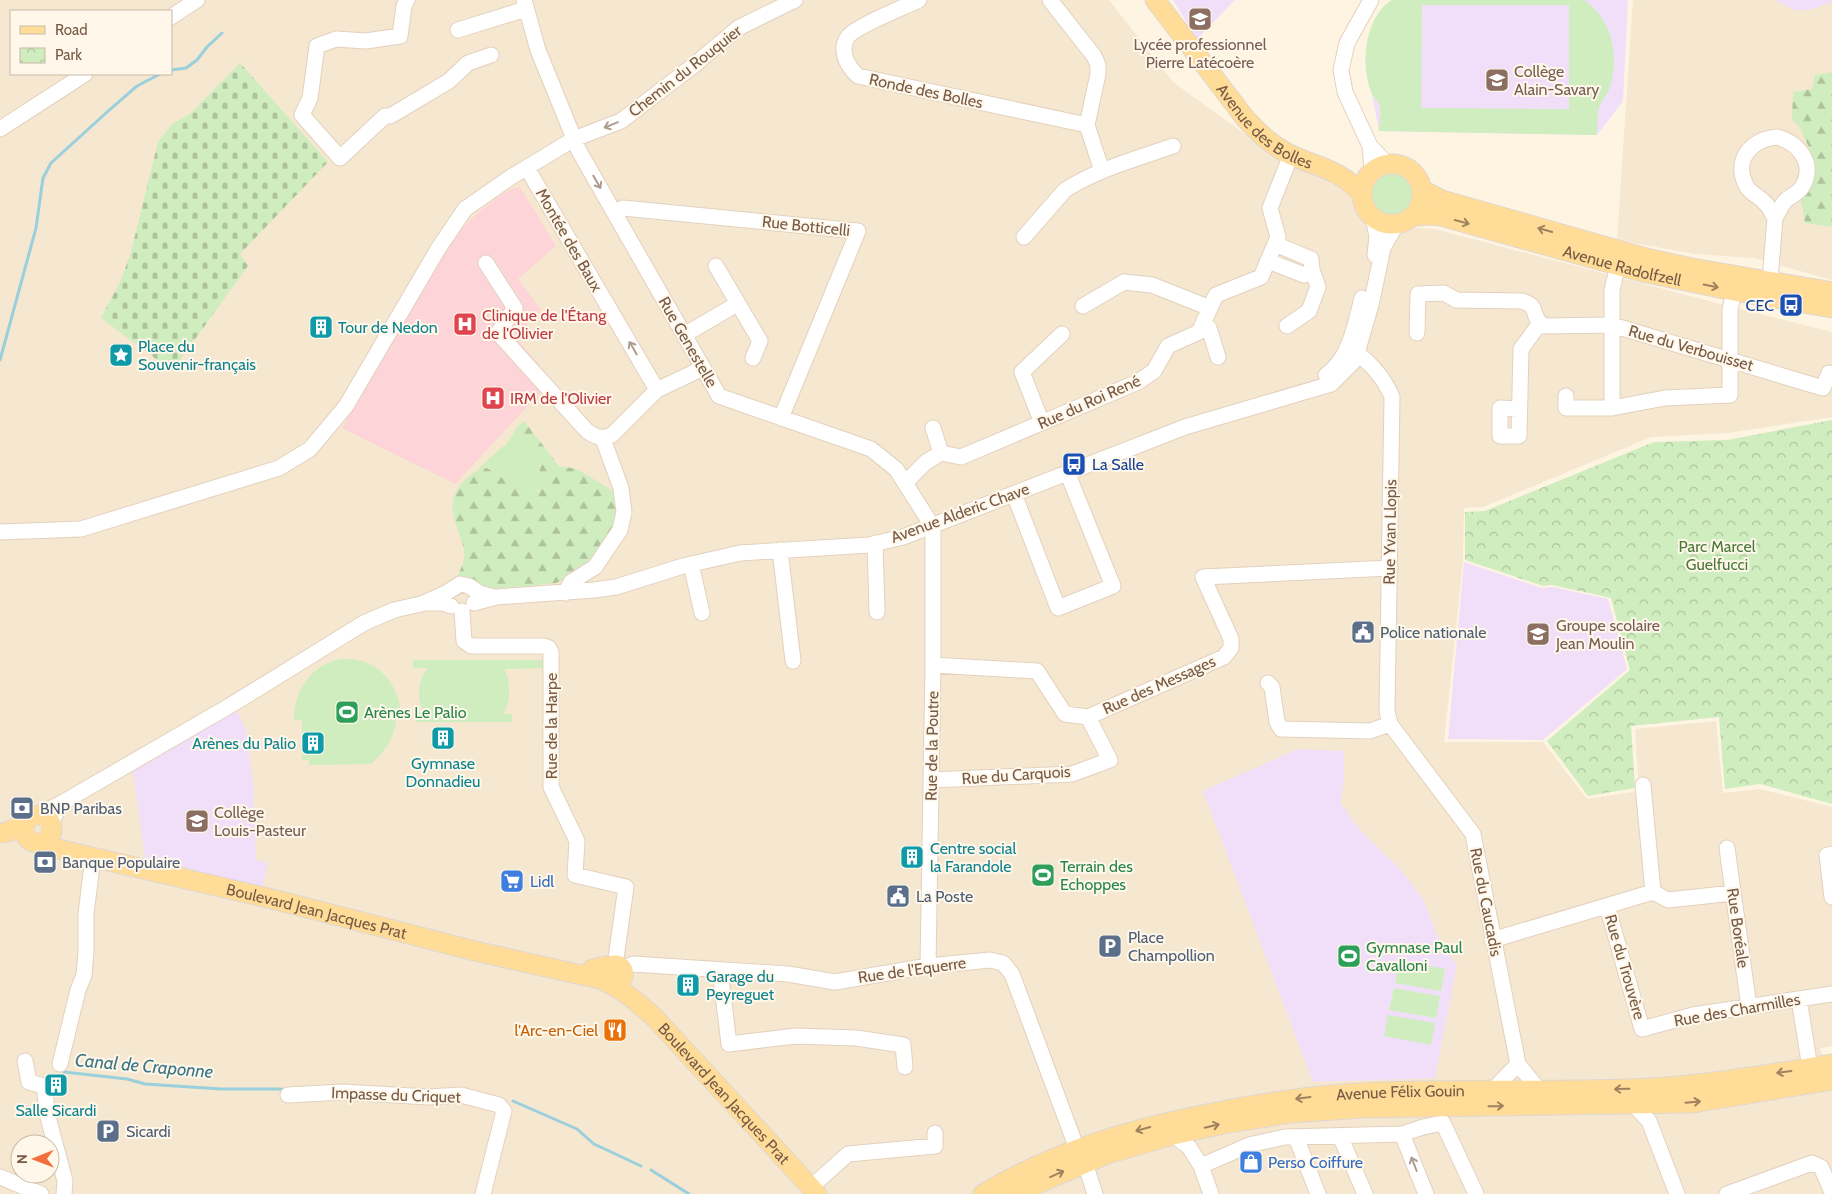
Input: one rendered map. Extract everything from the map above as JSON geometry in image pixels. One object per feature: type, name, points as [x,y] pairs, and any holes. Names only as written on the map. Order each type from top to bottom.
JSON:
[{"type":"main road","name":"Avenue des Bolles","points":[[1155,0],[1245,118],[1270,143],[1291,155],[1328,168],[1352,184],[1362,194]]},
{"type":"main road","points":[[1404,166],[1418,178],[1422,190],[1420,207],[1406,220],[1386,224],[1373,218],[1363,204],[1364,182],[1376,170],[1404,166]]},
{"type":"main road","name":"Avenue des Bolles","points":[[1328,168],[1376,170]]},
{"type":"main road","name":"Avenue Radolfzell","points":[[1422,190],[1442,200],[1609,248],[1692,268],[1832,292]]},
{"type":"main road","name":"Avenue Radolfzell","points":[[1406,220],[1432,215],[1444,217],[1660,276],[1832,308]]},
{"type":"main road","points":[[4,832],[38,830]]},
{"type":"main road","name":"Boulevard Jean Jacques Prat","points":[[38,830],[63,850],[263,897],[475,951],[570,971],[616,977],[814,1191]]},
{"type":"main road","name":"Avenue Félix Gouin","points":[[1013,1194],[1112,1137],[1186,1117],[1303,1098],[1360,1093],[1631,1089],[1689,1085],[1832,1064]]},
{"type":"main road","name":"Avenue Félix Gouin","points":[[983,1194],[1010,1178],[1081,1156],[1223,1124],[1291,1113],[1362,1108],[1446,1114],[1633,1104],[1693,1103],[1832,1080]]},
{"type":"street","points":[[172,16],[197,0]]},
{"type":"street","points":[[406,0],[400,36],[366,41],[336,39],[317,46],[310,98],[302,115],[340,158],[385,116],[390,116],[449,81],[468,63],[491,55]]},
{"type":"street","name":"Chemin du Rouquier","points":[[0,532],[81,529],[279,468],[310,449],[346,406],[438,249],[465,209],[574,139],[621,121],[693,66],[738,28],[795,0]]},
{"type":"street","name":"Ronde des Bolles","points":[[919,0],[856,30],[847,38],[845,59],[849,68],[858,76],[1087,125]]},
{"type":"street","points":[[1050,0],[1094,56],[1098,66],[1087,125],[1102,171]]},
{"type":"street","points":[[1371,0],[1347,43],[1341,70],[1345,92],[1370,146],[1376,170]]},
{"type":"street","points":[[458,30],[525,4]]},
{"type":"street","name":"Rue Genestelle","points":[[525,4],[538,50],[579,151],[719,396],[871,449],[896,469],[932,527]]},
{"type":"street","points":[[0,130],[83,75]]},
{"type":"street","points":[[1770,281],[1775,218],[1785,201],[1795,196],[1802,187],[1806,177],[1807,166],[1797,146],[1788,140],[1777,137],[1766,138],[1757,142],[1749,149],[1744,158],[1742,168],[1743,179],[1747,188],[1754,196],[1764,201],[1775,218]]},
{"type":"street","points":[[1024,237],[1065,190],[1102,171],[1173,146]]},
{"type":"street","name":"Rue du Roi René","points":[[941,453],[961,457],[1138,382],[1154,371],[1168,346],[1199,332],[1216,295],[1261,277],[1278,237],[1270,208],[1291,155]]},
{"type":"street","name":"Montée des Baux","points":[[527,168],[657,390]]},
{"type":"street","name":"Rue Botticelli","points":[[615,213],[623,208],[858,231],[781,418]]},
{"type":"street","name":"Avenue Alderic Chave","points":[[38,830],[60,804],[246,696],[364,623],[394,610],[421,604],[465,602],[479,593],[496,597],[566,593],[616,586],[691,564],[740,553],[829,548],[875,543],[903,537],[1185,426],[1331,384],[1353,362],[1352,350],[1377,246],[1373,218]]},
{"type":"street","name":"Avenue Alderic Chave","points":[[1352,350],[1370,306],[1383,248],[1393,230],[1406,220]]},
{"type":"street","points":[[1275,244],[1311,259],[1312,270],[1318,287],[1309,311],[1287,326]]},
{"type":"street","points":[[1268,261],[1304,275],[1312,270]]},
{"type":"street","points":[[486,263],[515,308],[498,332],[587,431],[596,437],[603,439],[612,435],[657,390],[703,368]]},
{"type":"street","points":[[1612,408],[1612,290],[1618,265]]},
{"type":"street","points":[[716,266],[760,341],[754,358]]},
{"type":"street","points":[[1083,306],[1124,282],[1152,285],[1210,308]]},
{"type":"street","points":[[1566,396],[1566,408],[1612,408],[1665,398],[1730,395],[1730,310],[1734,291]]},
{"type":"street","points":[[1417,333],[1418,294],[1444,293],[1456,300],[1522,301],[1530,303],[1535,310],[1540,324],[1521,349],[1519,409]]},
{"type":"street","points":[[684,335],[738,304]]},
{"type":"street","name":"Rue du Verbouisset","points":[[1540,324],[1544,326],[1612,325],[1823,388],[1829,373]]},
{"type":"street","points":[[1202,325],[1209,328],[1218,358]]},
{"type":"street","points":[[1042,423],[1022,372],[1062,334]]},
{"type":"street","name":"Rue Yvan Llopis","points":[[1352,350],[1387,384],[1392,397],[1387,708],[1393,729]]},
{"type":"street","points":[[905,483],[926,462],[941,453],[934,428]]},
{"type":"street","points":[[566,593],[572,582],[595,567],[620,530],[624,512],[620,488],[603,439]]},
{"type":"street","points":[[1014,494],[1058,608],[1113,586],[1067,472]]},
{"type":"street","name":"Rue de la Poutre","points":[[928,966],[933,665],[932,527]]},
{"type":"street","points":[[875,543],[877,612]]},
{"type":"street","points":[[780,550],[793,661]]},
{"type":"street","points":[[691,564],[702,613]]},
{"type":"street","name":"Rue des Messages","points":[[933,665],[1037,671],[1065,714],[1088,717],[1224,657],[1231,648],[1231,639],[1203,577],[1390,568]]},
{"type":"street","points":[[464,584],[465,602],[448,597],[451,589],[464,584]]},
{"type":"street","name":"Avenue Alderic Chave","points":[[421,604],[451,589]]},
{"type":"street","name":"Rue de la Harpe","points":[[465,602],[464,641],[471,646],[544,646],[549,648],[551,652],[551,787],[577,841],[575,875],[626,887],[616,977]]},
{"type":"street","points":[[1268,683],[1272,687],[1277,722],[1281,729],[1370,731],[1393,729]]},
{"type":"street","name":"Rue du Carquois","points":[[931,780],[1072,774],[1110,760],[1088,717]]},
{"type":"street","name":"Rue du Caucadis","points":[[1393,729],[1473,834],[1492,940],[1518,1064],[1539,1090]]},
{"type":"street","points":[[1643,785],[1653,892]]},
{"type":"street","name":"Rue Boréale","points":[[1727,848],[1749,1007]]},
{"type":"street","points":[[1829,854],[1832,896]]},
{"type":"street","points":[[60,1064],[78,990],[84,975],[86,914],[92,857]]},
{"type":"street","points":[[1492,940],[1653,892],[1668,900],[1733,893]]},
{"type":"street","name":"Rue du Trouvère","points":[[1607,906],[1642,1029]]},
{"type":"street","name":"Rue de l'Equerre","points":[[616,977],[633,964],[788,974],[834,982],[928,966],[1004,960],[1012,974],[1095,1194]]},
{"type":"street","points":[[720,970],[729,1044],[796,1036],[856,1038],[902,1045],[905,1067]]},
{"type":"street","name":"Rue des Charmilles","points":[[1642,1029],[1693,1015],[1832,994]]},
{"type":"street","points":[[1799,999],[1810,1068]]},
{"type":"street","points":[[25,1061],[29,1082],[44,1086],[48,1117],[65,1181],[64,1194]]},
{"type":"street","points":[[1492,1091],[1518,1064]]},
{"type":"street","name":"Impasse du Criquet","points":[[288,1095],[343,1092],[428,1097],[461,1095],[499,1105],[504,1110],[483,1194]]},
{"type":"street","points":[[1633,1104],[1649,1121],[1678,1194]]},
{"type":"street","points":[[1654,1132],[1662,1104]]},
{"type":"street","points":[[1201,1166],[1249,1145],[1285,1137],[1402,1134],[1423,1127],[1446,1114],[1476,1194]]},
{"type":"street","points":[[814,1191],[848,1154],[936,1146],[935,1133]]},
{"type":"street","points":[[1402,1134],[1426,1194]]},
{"type":"street","points":[[1173,1135],[1189,1148],[1201,1166],[1211,1194]]},
{"type":"street","points":[[1340,1136],[1364,1194]]},
{"type":"street","points":[[1296,1137],[1318,1194]]},
{"type":"street","points":[[1727,1194],[1812,1163],[1821,1167],[1832,1192]]},
{"type":"street","points":[[0,1177],[40,1194]]},
{"type":"shaded area","points":[[0,0],[1109,0],[1173,82],[1267,150],[1343,182],[1365,225],[1435,229],[1832,332],[1832,417],[1728,433],[1651,437],[1483,507],[1464,508],[1463,561],[1444,742],[1543,742],[1587,799],[1639,791],[1635,729],[1716,721],[1723,793],[1760,789],[1832,807],[1832,1046],[1820,1048],[1832,1082],[1832,1194],[0,1194]]},
{"type":"shaded area","name":"Lycée professionnel Pierre Latécoère","points":[[1173,0],[1235,0],[1197,39]]},
{"type":"shaded area","name":"Collège Alain-Savary","points":[[1391,0],[1628,0],[1623,101],[1597,135],[1379,131],[1365,58]]},
{"type":"shaded area","points":[[1633,0],[1832,0],[1832,280],[1754,258],[1695,254],[1617,240]]},
{"type":"shaded area","points":[[1775,0],[1832,0],[1832,2],[1810,10],[1794,10]]},
{"type":"shaded area","name":"Clinique de l'Étang de l'Olivier","points":[[520,187],[556,246],[518,279],[541,310],[515,337],[552,380],[455,484],[342,428],[444,250],[460,230],[479,212],[501,195],[513,188]]},
{"type":"shaded area","name":"Groupe scolaire Jean Moulin","points":[[1464,562],[1542,588],[1553,587],[1608,599],[1627,669],[1543,740],[1448,739]]},
{"type":"shaded area","name":"Collège Louis-Pasteur","points":[[236,710],[246,729],[253,783],[256,860],[268,863],[262,888],[145,859],[133,770]]},
{"type":"shaded area","points":[[1298,749],[1344,751],[1344,782],[1340,802],[1359,829],[1400,869],[1423,899],[1438,937],[1457,965],[1435,1078],[1313,1082],[1203,791]]},
{"type":"green space","points":[[1392,0],[1584,0],[1601,17],[1607,28],[1614,51],[1613,75],[1609,90],[1599,109],[1597,135],[1379,131],[1380,107],[1372,93],[1368,80],[1366,55],[1367,41],[1371,29],[1383,7]],"holes":[[[1422,5],[1569,5],[1569,109],[1421,108]]]},
{"type":"green space","points":[[240,63],[328,162],[240,254],[248,266],[172,371],[101,318],[121,280],[131,252],[158,142],[172,124],[190,114]]},
{"type":"green space","points":[[1832,72],[1832,227],[1805,223],[1801,201],[1810,164],[1810,150],[1799,126],[1792,120],[1793,92],[1812,89],[1815,75]]},
{"type":"green space","points":[[1395,172],[1409,178],[1415,188],[1416,198],[1411,208],[1403,215],[1394,218],[1383,216],[1374,207],[1370,195],[1371,189],[1378,179]]},
{"type":"green space","name":"Parc Marcel Guelfucci","points":[[1832,420],[1832,804],[1760,784],[1725,789],[1719,717],[1631,726],[1635,788],[1588,796],[1547,741],[1630,670],[1611,598],[1552,585],[1543,586],[1465,560],[1465,512],[1485,511],[1654,442],[1727,440]]},
{"type":"green space","points":[[524,421],[559,466],[577,469],[613,491],[616,518],[613,530],[597,560],[576,574],[556,583],[499,589],[463,582],[458,575],[463,562],[464,552],[453,512],[454,497],[467,478],[473,473],[487,468],[507,481],[524,496],[539,490],[540,469],[544,461],[530,440],[522,435],[517,427]]},
{"type":"green space","points":[[517,427],[522,435],[530,440],[544,461],[540,488],[524,497],[507,481],[488,468],[477,470],[506,445]]},
{"type":"green space","name":"Arènes Le Palio","points":[[341,659],[353,659],[364,662],[383,673],[396,691],[401,714],[396,715],[396,723],[389,742],[371,764],[309,765],[309,760],[302,760],[302,720],[294,720],[297,699],[306,680],[313,673],[330,662]]},
{"type":"green space","points":[[413,660],[547,660],[547,668],[504,669],[508,679],[509,691],[508,704],[503,714],[512,714],[512,722],[416,722],[416,712],[424,712],[421,707],[419,689],[422,678],[428,668],[413,668]]},
{"type":"green space","name":"Terrain des Echoppes","points":[[1046,863],[1053,882],[1039,888],[1032,868]]},
{"type":"green space","points":[[1399,961],[1445,969],[1441,991],[1395,983]]},
{"type":"green space","points":[[1394,988],[1440,996],[1436,1018],[1389,1010]]},
{"type":"green space","points":[[1388,1015],[1435,1023],[1431,1045],[1384,1036]]},
{"type":"waterway","name":"Canal de Craponne","points":[[172,70],[186,68],[197,60],[222,33]]},
{"type":"waterway","name":"Canal de Craponne","points":[[0,360],[36,228],[43,178],[51,163],[137,86],[158,75]]},
{"type":"waterway","name":"Canal de Craponne","points":[[64,1072],[127,1079],[145,1084],[221,1089],[282,1089]]},
{"type":"waterway","name":"Canal de Craponne","points":[[513,1101],[577,1129],[594,1144],[641,1166]]},
{"type":"waterway","name":"Canal de Craponne","points":[[651,1170],[689,1194]]},
{"type":"place","name":"Lycée professionnel Pierre Latécoère","points":[[1200,19]]},
{"type":"place","name":"Collège Alain-Savary","points":[[1497,80]]},
{"type":"place","name":"CEC","points":[[1791,305]]},
{"type":"place","name":"Clinique de l'Étang de l'Olivier","points":[[465,324]]},
{"type":"place","name":"Tour de Nedon","points":[[321,327]]},
{"type":"place","name":"Place du Souvenir-français","points":[[121,355]]},
{"type":"place","name":"IRM de l'Olivier","points":[[493,398]]},
{"type":"place","name":"La Salle","points":[[1074,464]]},
{"type":"place","name":"Police nationale","points":[[1363,632]]},
{"type":"place","name":"Groupe scolaire Jean Moulin","points":[[1538,634]]},
{"type":"place","name":"Arènes Le Palio","points":[[347,712]]},
{"type":"place","name":"Gymnase Donnadieu","points":[[443,738]]},
{"type":"place","name":"Arènes du Palio","points":[[313,743]]},
{"type":"place","name":"BNP Paribas","points":[[22,808]]},
{"type":"place","name":"Collège Louis-Pasteur","points":[[197,821]]},
{"type":"place","name":"Centre social la Farandole","points":[[912,857]]},
{"type":"place","name":"Banque Populaire","points":[[45,862]]},
{"type":"place","name":"Terrain des Echoppes","points":[[1043,875]]},
{"type":"place","name":"Lidl","points":[[512,881]]},
{"type":"place","name":"La Poste","points":[[898,896]]},
{"type":"place","name":"Place Champollion","points":[[1110,946]]},
{"type":"place","name":"Gymnase Paul Cavalloni","points":[[1349,956]]},
{"type":"place","name":"Garage du Peyreguet","points":[[688,985]]},
{"type":"place","name":"l'Arc-en-Ciel","points":[[615,1030]]},
{"type":"place","name":"Salle Sicardi","points":[[56,1085]]},
{"type":"place","name":"Sicardi","points":[[108,1131]]},
{"type":"place","name":"Perso Coiffure","points":[[1251,1162]]}]
